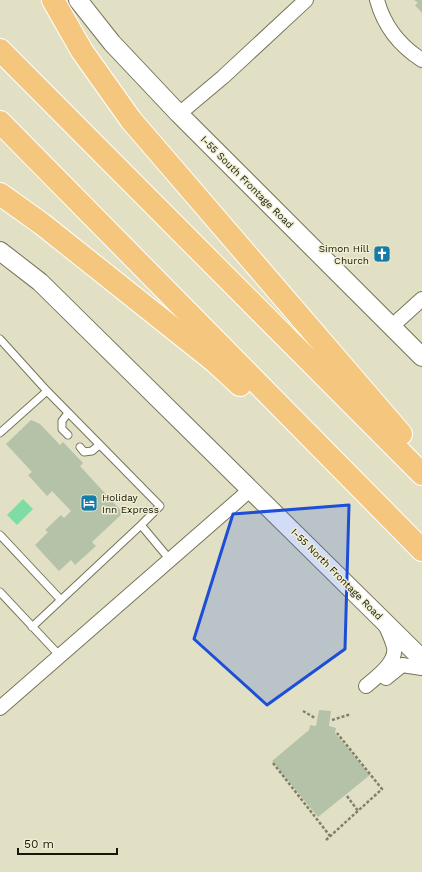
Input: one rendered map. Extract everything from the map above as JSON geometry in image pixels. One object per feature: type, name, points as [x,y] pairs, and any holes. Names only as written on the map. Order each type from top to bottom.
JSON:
[{"type":"highway","points":[[53,0],[82,51],[131,120],[422,457]]},
{"type":"highway","points":[[0,50],[422,474]]},
{"type":"highway","points":[[0,122],[422,550]]},
{"type":"highway","points":[[0,194],[42,224],[214,361],[385,513]]},
{"type":"street","name":"I-55 South Frontage Road","points":[[78,0],[112,43],[179,114],[422,357]]},
{"type":"street","points":[[179,114],[223,77],[306,0]]},
{"type":"street","points":[[377,0],[392,34],[410,53],[422,60]]},
{"type":"street","name":"I-55 North Frontage Road","points":[[0,251],[40,282],[422,659]]},
{"type":"street","points":[[391,327],[422,299]]},
{"type":"street","points":[[0,708],[171,561],[251,489]]},
{"type":"street","points":[[384,621],[394,648],[393,658],[369,689],[398,667],[406,664],[422,668]]},
{"type":"lane","points":[[0,339],[68,413],[160,506],[32,627]]},
{"type":"lane","points":[[0,433],[47,390]]},
{"type":"lane","points":[[68,413],[62,421],[62,429],[68,435]]},
{"type":"lane","points":[[80,447],[84,452],[92,451],[99,445]]},
{"type":"lane","points":[[141,525],[171,561]]},
{"type":"lane","points":[[0,535],[61,600]]},
{"type":"lane","points":[[0,592],[60,656]]},
{"type":"path","points":[[303,711],[315,718]]},
{"type":"path","points":[[332,720],[351,714]]},
{"type":"path","points":[[326,840],[382,789],[337,733]]},
{"type":"path","points":[[273,764],[330,836]]},
{"type":"path","points":[[347,796],[358,811]]},
{"type":"highlighted area","points":[[349,505],[345,649],[267,705],[194,639],[233,514]]},
{"type":"shaded area","points":[[23,499],[33,509],[17,525],[7,515]]},
{"type":"building","points":[[414,0],[422,0],[422,13],[415,5],[418,3]]},
{"type":"building","name":"Holiday Inn Express","points":[[31,420],[40,424],[60,445],[63,442],[83,463],[80,466],[123,513],[92,542],[96,546],[75,565],[71,560],[59,571],[35,545],[48,532],[45,530],[61,515],[64,518],[71,511],[52,491],[47,496],[28,475],[32,472],[6,444]]},
{"type":"building","points":[[319,710],[331,711],[329,726],[336,728],[335,733],[370,775],[318,817],[272,761],[309,730],[310,725],[316,726]]},
{"type":"place","name":"Simon Hill Church","points":[[382,254]]},
{"type":"place","name":"Holiday Inn Express","points":[[89,503]]}]
